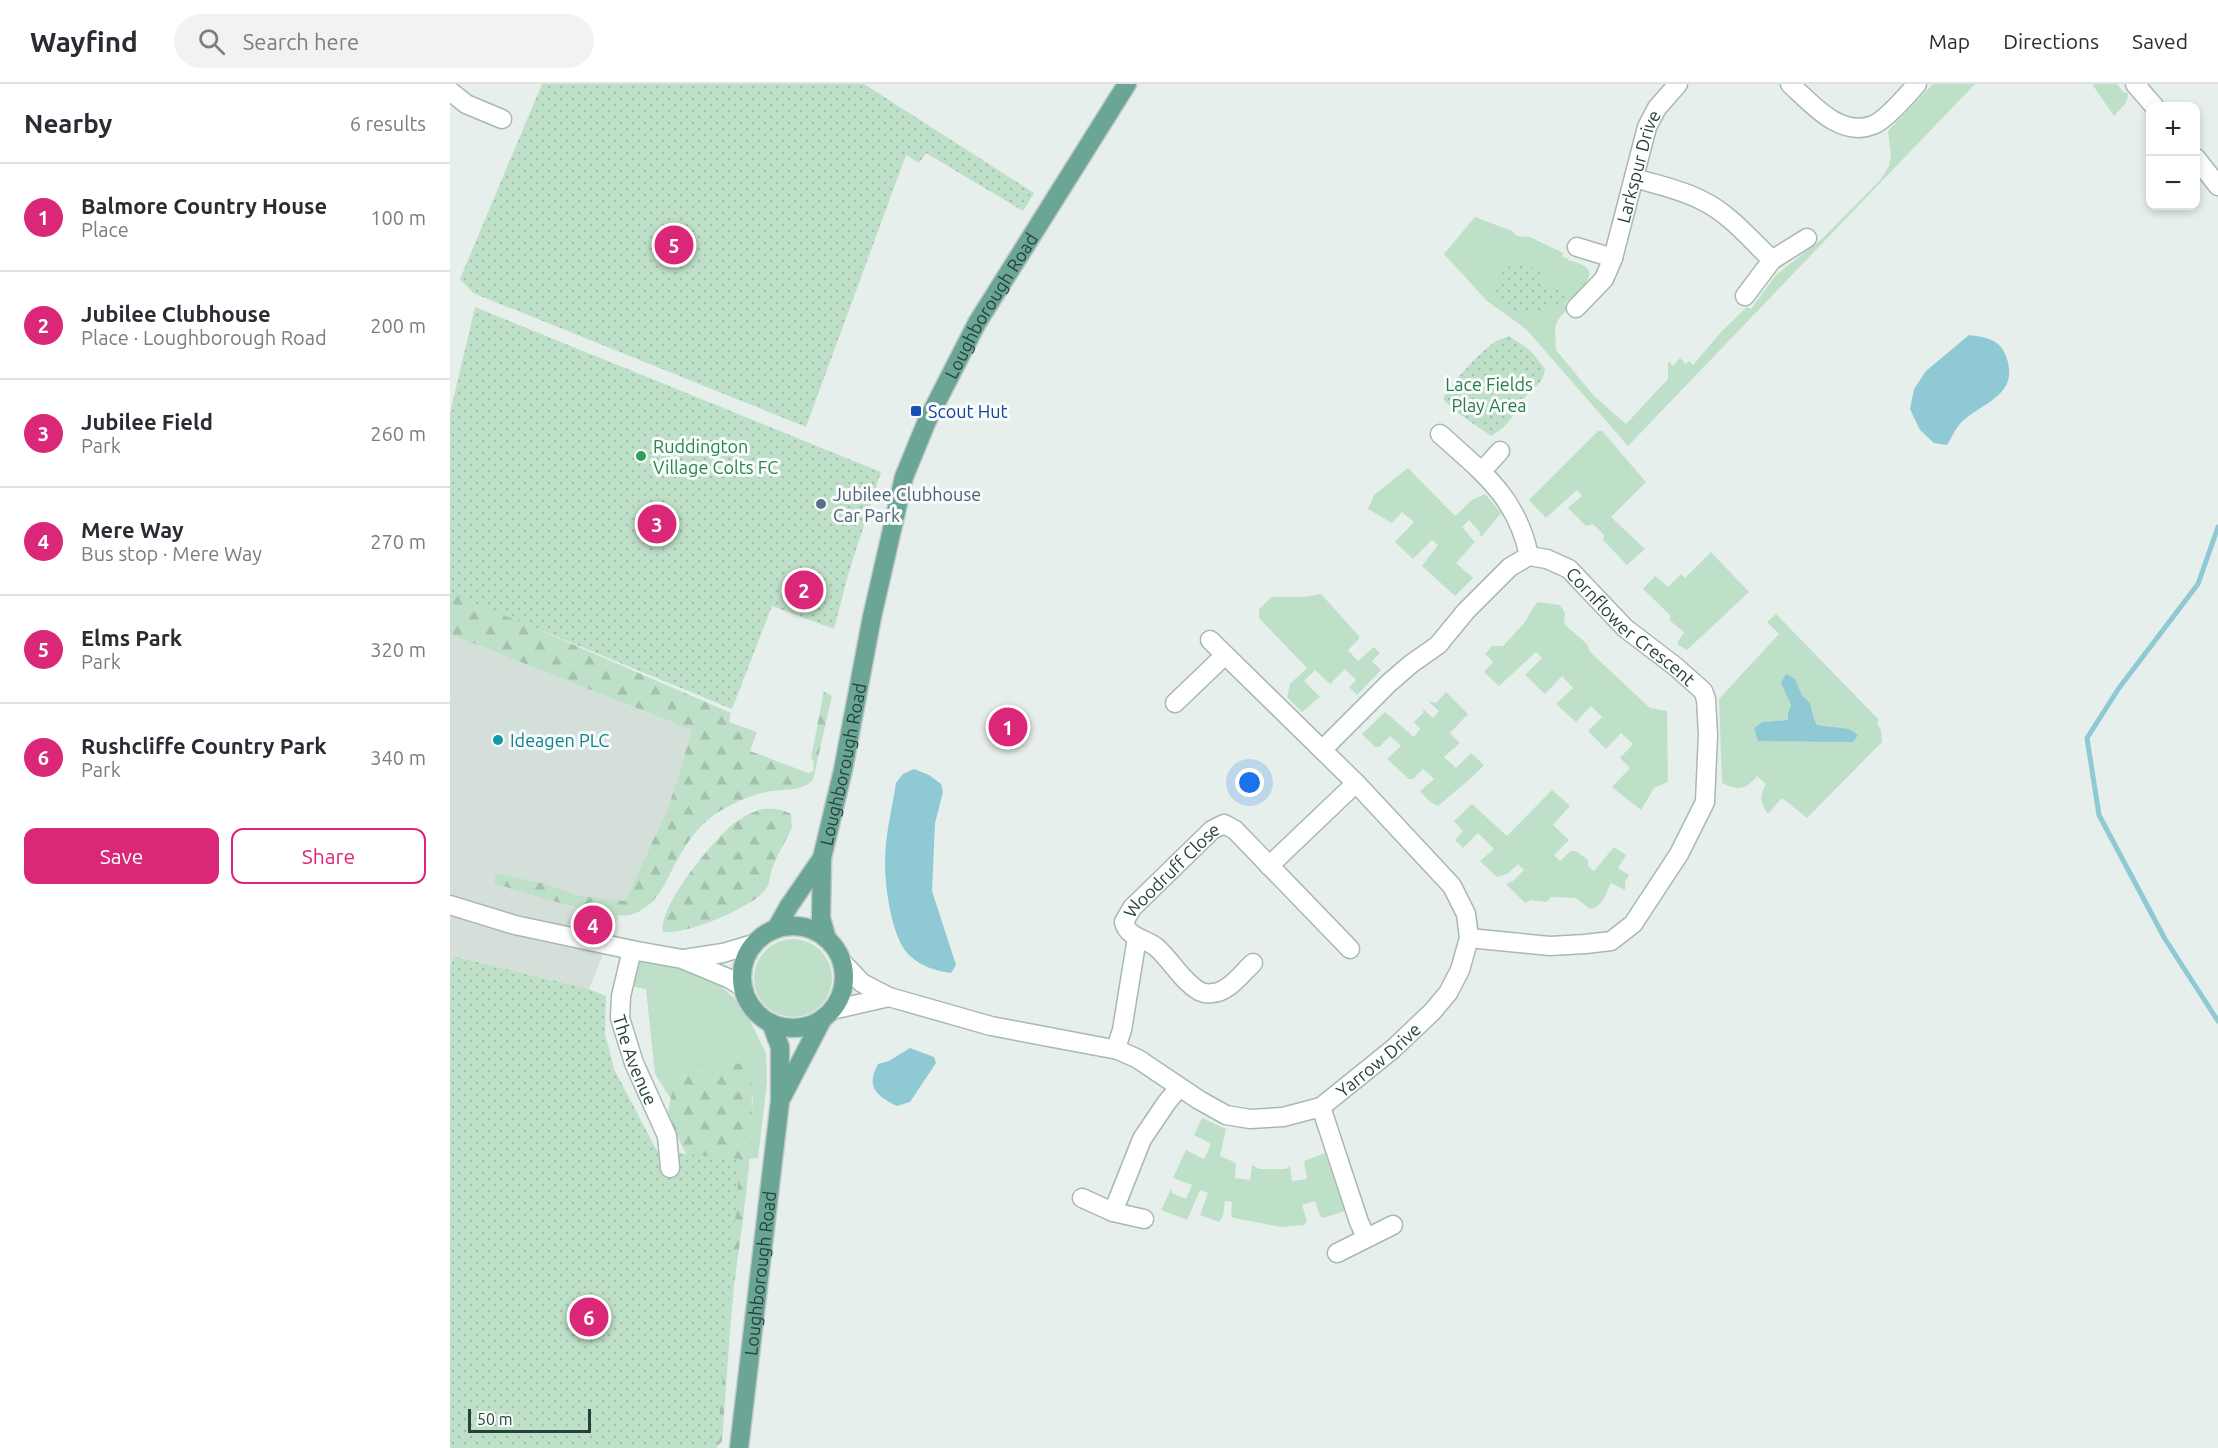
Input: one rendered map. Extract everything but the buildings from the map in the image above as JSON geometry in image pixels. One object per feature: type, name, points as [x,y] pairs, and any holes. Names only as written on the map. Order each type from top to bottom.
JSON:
[{"type":"main road","name":"Loughborough Road","points":[[827,939],[821,918],[822,858],[843,770],[872,617],[904,477],[927,421],[976,323],[1127,84]]},
{"type":"main road","name":"Loughborough Road","points":[[777,928],[789,906],[822,858]]},
{"type":"main road","points":[[795,926],[814,931],[827,939],[837,951],[842,962],[844,979],[841,995],[828,1014],[806,1026],[788,1028],[771,1023],[758,1014],[748,1002],[743,987],[742,972],[753,944],[777,928],[795,926]]},
{"type":"main road","name":"Loughborough Road","points":[[780,1101],[828,1014]]},
{"type":"main road","name":"Loughborough Road","points":[[738,1448],[780,1101],[780,1047],[771,1023]]},
{"type":"street","name":"Larkspur Drive","points":[[1576,308],[1604,279],[1613,258],[1643,139],[1653,115],[1678,84]]},
{"type":"street","points":[[1790,84],[1836,123],[1851,128],[1874,125],[1917,84]]},
{"type":"street","points":[[2136,84],[2151,102]]},
{"type":"street","points":[[450,91],[466,104],[502,119]]},
{"type":"street","points":[[2200,163],[2218,186]]},
{"type":"street","points":[[1635,178],[1682,191],[1703,200],[1722,212],[1772,260]]},
{"type":"street","points":[[1745,296],[1772,260],[1807,238]]},
{"type":"street","points":[[1577,247],[1613,258]]},
{"type":"street","points":[[1322,750],[1389,683],[1438,645],[1466,611],[1510,567],[1529,556],[1522,529],[1510,504],[1482,471],[1440,434]]},
{"type":"street","points":[[1482,471],[1500,451]]},
{"type":"street","name":"Cornflower Crescent","points":[[1469,938],[1550,946],[1611,941],[1633,924],[1679,854],[1705,802],[1708,735],[1706,699],[1703,691],[1625,628],[1569,569],[1547,559],[1529,556]]},
{"type":"street","name":"Yarrow Drive","points":[[842,962],[862,983],[889,997],[991,1026],[1118,1050],[1138,1059],[1179,1088],[1226,1115],[1250,1119],[1283,1117],[1321,1107],[1394,1049],[1438,1018],[1460,970],[1469,938],[1466,914],[1452,886],[1356,783],[1210,640]]},
{"type":"street","points":[[1175,703],[1224,656]]},
{"type":"street","points":[[1269,866],[1356,783]]},
{"type":"street","name":"Woodruff Close","points":[[1253,963],[1224,990],[1205,993],[1196,989],[1156,948],[1126,929],[1124,922],[1127,914],[1219,825],[1229,825],[1350,949]]},
{"type":"street","points":[[450,905],[515,925],[682,959],[730,979],[743,987]]},
{"type":"street","points":[[1118,1050],[1137,938]]},
{"type":"street","points":[[682,959],[723,953],[753,944]]},
{"type":"street","name":"The Avenue","points":[[632,950],[621,996],[620,1018],[634,1063],[667,1136],[670,1168]]},
{"type":"street","points":[[828,1014],[889,997]]},
{"type":"street","points":[[1113,1212],[1142,1139],[1179,1088]]},
{"type":"street","points":[[1321,1107],[1366,1237]]},
{"type":"street","points":[[1082,1198],[1113,1212],[1144,1219]]},
{"type":"street","points":[[1336,1253],[1393,1225]]},
{"type":"shaded area","points":[[450,634],[692,730],[669,806],[625,901],[589,989],[455,956],[450,968]]},
{"type":"green space","points":[[542,84],[864,84],[1034,193],[1023,211],[926,153],[919,163],[906,155],[806,427],[473,293],[460,279]]},
{"type":"green space","points":[[1933,84],[1975,84],[1628,446],[1526,329],[1487,301],[1444,254],[1475,217],[1512,231],[1517,236],[1530,237],[1563,253],[1562,256],[1567,259],[1569,256],[1568,260],[1587,268],[1588,279],[1565,304],[1568,308],[1558,320],[1555,328],[1556,350],[1594,396],[1626,424],[1668,379],[1668,361],[1673,366],[1680,358],[1686,364],[1689,361],[1693,365],[1721,332],[1747,307],[1751,309],[1776,275],[1823,238],[1881,179],[1889,166],[1891,156],[1888,131]]},
{"type":"green space","points":[[2092,84],[2117,84],[2124,93],[2127,92],[2125,104],[2114,116]]},
{"type":"green space","points":[[1513,264],[1535,268],[1542,275],[1547,286],[1560,291],[1568,298],[1554,307],[1541,311],[1510,312],[1496,295],[1500,276]]},
{"type":"green space","points":[[475,307],[881,472],[848,575],[834,629],[772,606],[732,709],[450,593],[450,413]]},
{"type":"green space","name":"Lace Fields Play Area","points":[[1509,336],[1530,350],[1545,369],[1544,375],[1510,420],[1491,436],[1455,411],[1443,399],[1459,377],[1482,353],[1497,341]]},
{"type":"green space","points":[[1598,431],[1602,431],[1646,482],[1611,517],[1645,549],[1627,565],[1603,540],[1604,535],[1593,524],[1586,526],[1568,508],[1582,496],[1577,490],[1546,518],[1529,500]]},
{"type":"green space","points":[[1408,468],[1455,516],[1472,500],[1485,494],[1501,513],[1481,537],[1479,531],[1469,520],[1462,527],[1475,542],[1456,563],[1473,578],[1455,596],[1422,566],[1438,545],[1432,540],[1413,559],[1395,542],[1414,522],[1402,512],[1392,523],[1368,509],[1374,495]]},
{"type":"green space","points":[[1711,552],[1749,592],[1687,650],[1677,644],[1684,632],[1669,620],[1671,616],[1643,589],[1655,576],[1668,587],[1681,574],[1685,578]]},
{"type":"green space","points":[[450,591],[731,713],[729,722],[757,732],[750,751],[808,773],[813,771],[814,762],[811,758],[824,691],[832,696],[813,780],[802,787],[746,798],[711,817],[689,841],[657,896],[643,909],[630,915],[584,909],[494,883],[496,873],[545,884],[575,895],[625,901],[669,806],[692,730],[450,634]]},
{"type":"green space","points":[[1321,594],[1359,636],[1359,639],[1348,650],[1358,661],[1374,647],[1380,653],[1372,661],[1381,670],[1357,695],[1349,687],[1356,680],[1345,669],[1330,684],[1315,670],[1304,681],[1320,697],[1302,712],[1287,697],[1290,684],[1307,668],[1259,618],[1259,609],[1272,597],[1304,597]]},
{"type":"green space","points":[[1538,602],[1560,605],[1565,613],[1564,624],[1587,644],[1590,652],[1650,708],[1667,711],[1668,782],[1654,788],[1641,810],[1612,787],[1630,768],[1620,758],[1633,744],[1621,733],[1606,749],[1588,731],[1602,717],[1591,706],[1576,722],[1556,704],[1573,688],[1562,676],[1545,694],[1525,675],[1542,658],[1536,652],[1499,686],[1484,672],[1493,662],[1485,654],[1492,646],[1503,646],[1525,622]]},
{"type":"green space","points":[[1776,614],[1879,720],[1877,723],[1881,730],[1882,742],[1807,818],[1782,798],[1768,814],[1761,799],[1766,784],[1757,776],[1741,788],[1722,783],[1719,699],[1779,634],[1767,622]],"holes":[[[1795,679],[1802,695],[1810,703],[1817,725],[1832,727],[1754,728],[1762,722],[1788,720]]]},
{"type":"green space","points":[[1446,692],[1468,714],[1450,733],[1460,743],[1444,757],[1456,768],[1471,753],[1484,765],[1438,806],[1430,802],[1420,791],[1434,779],[1423,769],[1413,779],[1409,779],[1387,759],[1401,746],[1390,736],[1379,747],[1375,747],[1362,734],[1385,712],[1414,737],[1420,729],[1407,715],[1414,722],[1424,712],[1422,708],[1433,718],[1439,711],[1428,701],[1436,703]]},
{"type":"green space","points":[[1552,790],[1570,806],[1553,825],[1569,840],[1554,855],[1560,861],[1571,851],[1576,851],[1588,860],[1588,866],[1594,871],[1614,847],[1626,855],[1618,868],[1629,875],[1625,882],[1625,890],[1611,883],[1604,899],[1594,908],[1590,909],[1576,898],[1551,897],[1547,902],[1531,900],[1525,903],[1506,884],[1513,881],[1524,870],[1518,864],[1507,874],[1497,877],[1480,861],[1494,849],[1478,833],[1463,848],[1455,840],[1463,831],[1454,821],[1472,804],[1507,836]]},
{"type":"green space","points":[[762,809],[777,809],[791,814],[792,827],[771,871],[767,887],[749,903],[719,918],[686,929],[663,932],[669,907],[678,891],[713,844],[733,824]]},
{"type":"green space","points":[[793,939],[808,942],[821,950],[829,963],[832,978],[829,993],[821,1006],[808,1014],[793,1017],[778,1014],[765,1006],[757,993],[754,978],[757,963],[765,950],[778,942]]},
{"type":"green space","points":[[454,956],[589,989],[606,996],[605,1034],[614,1069],[657,1151],[740,1159],[717,1448],[450,1448],[450,968]]},
{"type":"green space","points":[[637,960],[688,969],[709,976],[733,997],[750,1021],[766,1053],[767,1082],[758,1158],[749,1159],[753,1096],[724,1062],[711,1070],[687,1071],[673,1087],[671,1099],[655,1074],[646,989],[630,986]]},
{"type":"green space","points":[[724,1062],[750,1065],[752,1120],[748,1176],[732,1306],[722,1441],[716,1448],[704,1186],[680,1142],[668,1112],[673,1087],[687,1071],[710,1070]]},
{"type":"green space","points":[[1202,1118],[1226,1129],[1220,1156],[1236,1163],[1235,1178],[1250,1180],[1252,1165],[1259,1169],[1286,1169],[1290,1166],[1292,1181],[1307,1179],[1304,1161],[1325,1153],[1345,1211],[1323,1218],[1320,1216],[1315,1201],[1302,1205],[1307,1221],[1304,1225],[1281,1227],[1234,1218],[1231,1216],[1232,1202],[1225,1201],[1223,1216],[1219,1222],[1200,1215],[1208,1193],[1200,1190],[1187,1220],[1161,1210],[1171,1189],[1172,1193],[1186,1199],[1192,1185],[1173,1178],[1186,1150],[1204,1159],[1211,1144],[1194,1135]]},
{"type":"water","points":[[1969,335],[1986,338],[2000,346],[2006,356],[2009,370],[2008,381],[1996,397],[1959,425],[1947,445],[1934,443],[1920,430],[1910,409],[1914,389],[1926,371]]},
{"type":"water","points":[[1786,674],[1795,679],[1802,695],[1810,703],[1817,725],[1849,729],[1858,735],[1853,742],[1758,741],[1754,728],[1762,722],[1788,720],[1791,705],[1781,683]]},
{"type":"water","points":[[914,769],[929,775],[941,784],[943,792],[935,823],[932,891],[956,965],[951,973],[928,967],[909,955],[898,936],[890,911],[885,862],[889,822],[896,783],[903,774]]},
{"type":"water","points":[[910,1048],[934,1057],[936,1063],[910,1102],[897,1106],[875,1090],[874,1072],[878,1064],[889,1061]]},
{"type":"waterway","points":[[2218,527],[2198,584],[2119,688],[2087,738],[2099,815],[2165,939],[2218,1021]]},
{"type":"place","name":"Elms Park","points":[[674,245]]},
{"type":"place","name":"Scout Hut","points":[[916,411]]},
{"type":"place","name":"Ruddington Village Colts FC","points":[[641,456]]},
{"type":"place","name":"Jubilee Clubhouse Car Park","points":[[821,504]]},
{"type":"place","name":"Jubilee Field","points":[[657,524]]},
{"type":"place","name":"Jubilee Clubhouse","points":[[804,590]]},
{"type":"place","name":"Balmore Country House","points":[[1008,727]]},
{"type":"place","name":"Ideagen PLC","points":[[498,740]]},
{"type":"place","name":"Mere Way","points":[[593,925]]},
{"type":"place","name":"Rushcliffe Country Park","points":[[589,1317]]}]
